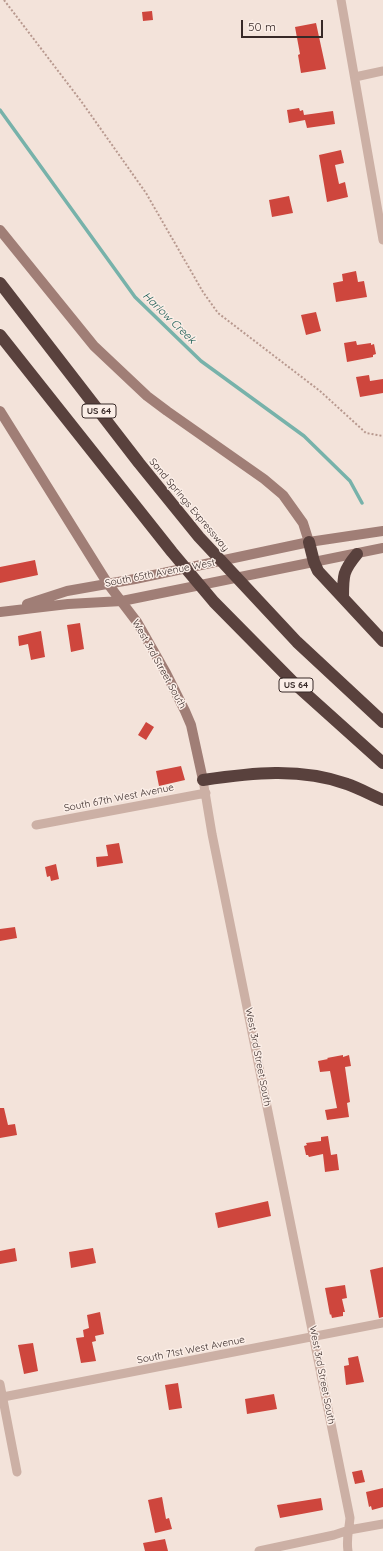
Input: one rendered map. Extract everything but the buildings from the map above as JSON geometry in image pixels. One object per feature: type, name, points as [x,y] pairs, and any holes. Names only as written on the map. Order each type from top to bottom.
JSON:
[{"type":"highway","name":"Sand Springs Expressway","points":[[0,283],[138,463],[199,537],[297,642],[383,722]]},
{"type":"highway","name":"US 64","points":[[0,335],[167,547],[214,602],[295,684],[383,763]]},
{"type":"highway","points":[[310,542],[314,562],[318,571],[383,641]]},
{"type":"highway","points":[[343,597],[343,579],[346,567],[357,554]]},
{"type":"highway","points":[[203,780],[259,772],[299,774],[346,784],[383,800]]},
{"type":"main road","points":[[0,230],[94,346],[141,391],[283,494],[303,523],[310,542]]},
{"type":"main road","name":"West 3rd Street South","points":[[0,411],[108,584],[122,600],[137,622],[159,660],[191,725],[203,780]]},
{"type":"main road","name":"South 65th Avenue West","points":[[5,611],[67,591],[135,579],[310,542],[383,531]]},
{"type":"main road","name":"South 65th Avenue West","points":[[5,611],[122,600],[383,548]]},
{"type":"street","points":[[341,0],[383,240]]},
{"type":"street","points":[[355,76],[383,71]]},
{"type":"street","name":"West 3rd Street South","points":[[203,780],[212,834],[350,1518],[349,1530],[346,1539],[348,1551]]},
{"type":"street","name":"South 67th West Avenue","points":[[36,825],[206,793]]},
{"type":"street","name":"South 71st West Avenue","points":[[3,1397],[383,1323]]},
{"type":"street","points":[[0,1384],[17,1472]]},
{"type":"street","points":[[259,1551],[334,1535],[349,1530],[383,1524]]},
{"type":"path","points":[[4,0],[81,101],[146,194],[203,292],[218,313],[320,390],[366,432],[383,436]]},
{"type":"waterway","name":"Harlow Creek","points":[[0,110],[135,297],[201,361],[304,436],[350,481],[362,503]]}]
